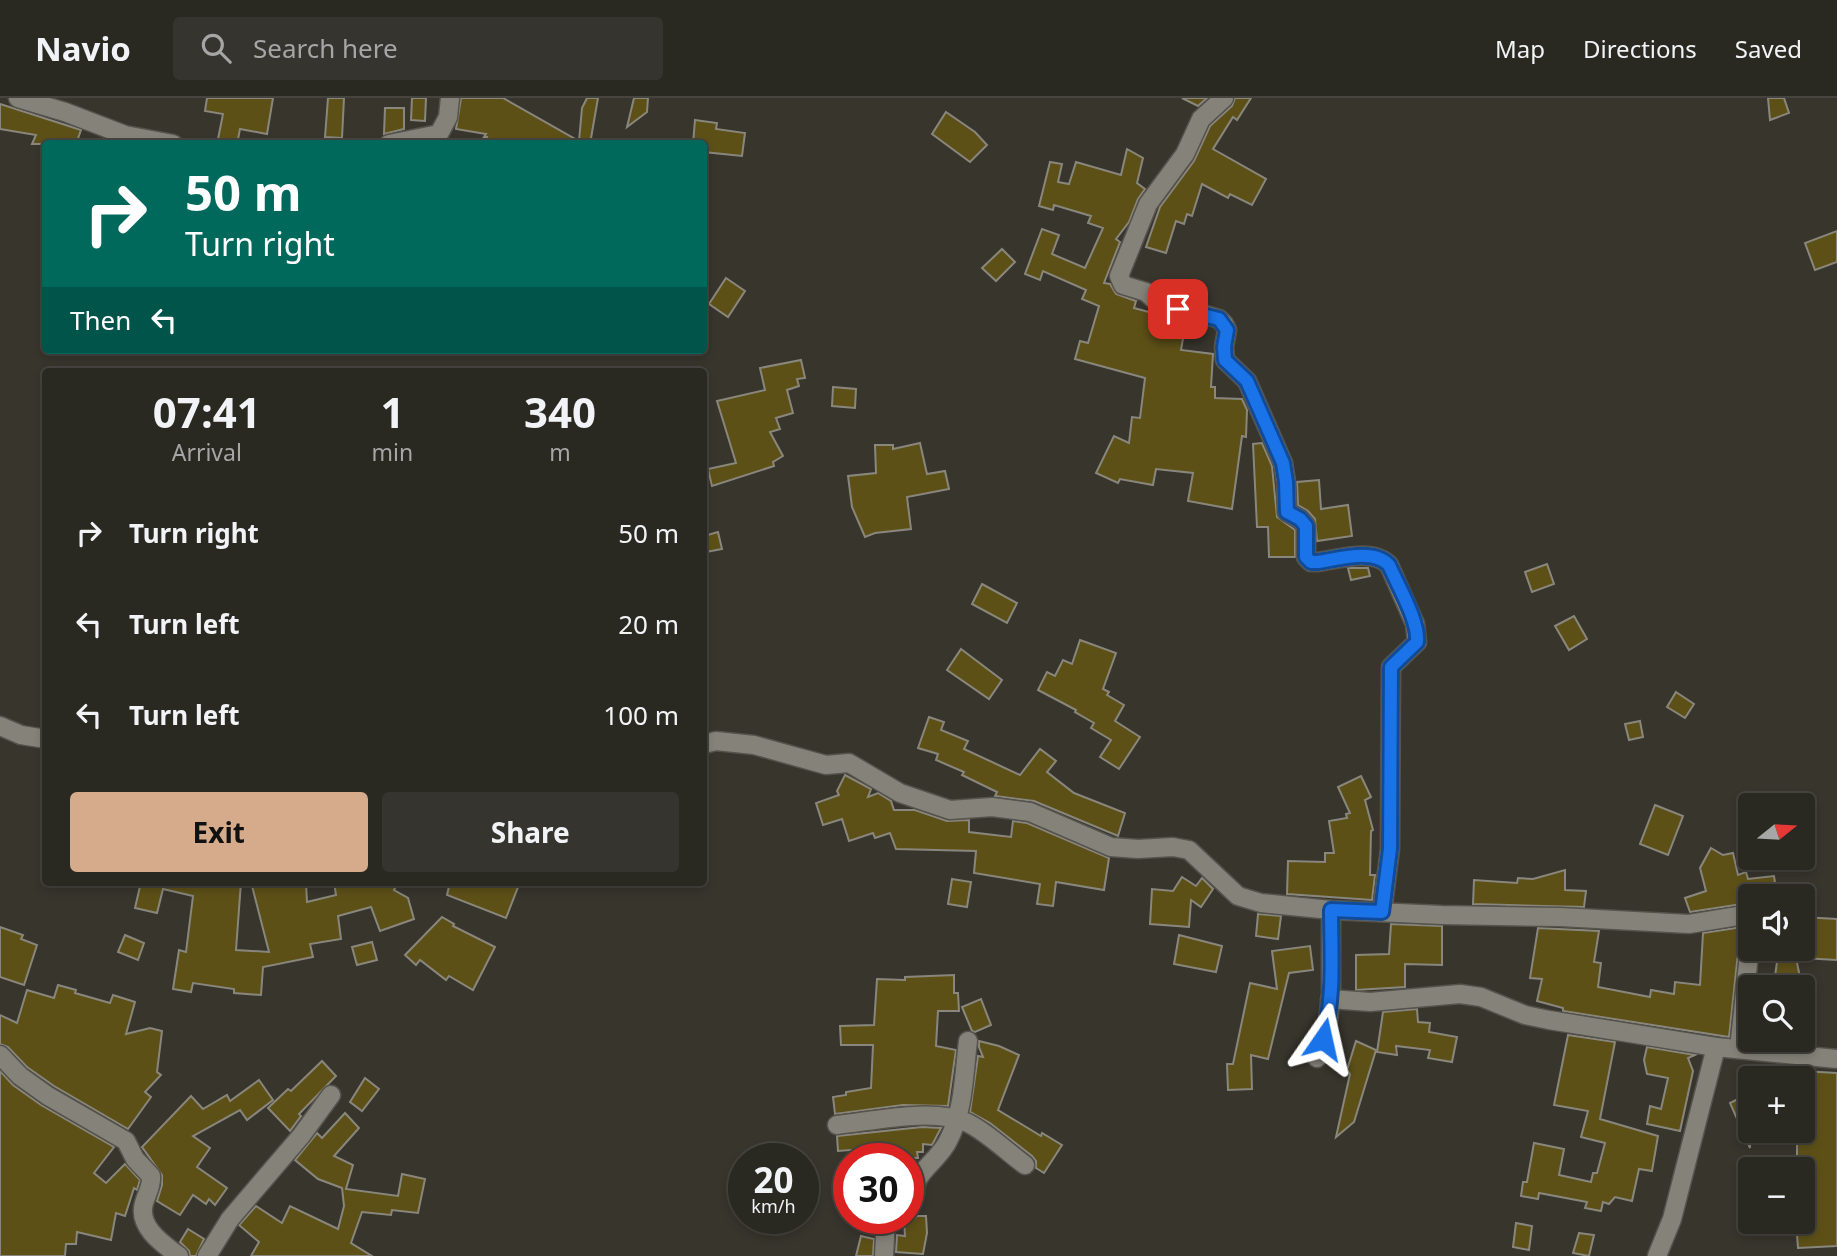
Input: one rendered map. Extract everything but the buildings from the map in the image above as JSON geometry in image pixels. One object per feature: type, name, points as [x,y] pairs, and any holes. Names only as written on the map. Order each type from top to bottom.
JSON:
[{"type":"street","points":[[18,98],[65,112],[125,135],[152,140]]},
{"type":"street","points":[[433,140],[445,127],[450,98]]},
{"type":"street","points":[[1224,98],[1201,119],[1185,154],[1149,204],[1119,276],[1123,285],[1146,292],[1158,303],[1219,319],[1224,324],[1227,330],[1225,360],[1247,381],[1283,463],[1287,512],[1306,526],[1306,557],[1311,562],[1366,556],[1383,558],[1389,565],[1415,624],[1417,642],[1391,667],[1390,849],[1382,912]]},
{"type":"street","points":[[0,726],[21,735],[42,738]]},
{"type":"street","points":[[707,743],[716,741],[754,745],[826,765],[849,763],[900,793],[950,810],[992,807],[1030,812],[1111,848],[1173,847],[1189,850],[1238,896],[1261,903],[1331,910],[1560,917],[1689,925],[1738,916]]},
{"type":"street","points":[[1317,1058],[1328,1021],[1331,910]]},
{"type":"street","points":[[1330,999],[1370,1002],[1460,994],[1481,997],[1539,1018],[1738,1049]]},
{"type":"street","points":[[924,1173],[938,1158],[957,1119],[968,1041]]},
{"type":"street","points":[[1657,1256],[1672,1219],[1716,1047]]},
{"type":"street","points":[[1768,1052],[1837,1059]]},
{"type":"street","points":[[0,1055],[20,1076],[48,1096],[126,1141],[135,1159],[151,1176],[150,1187],[142,1207],[144,1220],[155,1238],[179,1256]]},
{"type":"street","points":[[207,1256],[230,1219],[331,1095]]},
{"type":"street","points":[[837,1125],[917,1116],[957,1119],[970,1124],[1026,1165]]},
{"type":"street","points":[[884,1256],[885,1234]]},
{"type":"route","points":[[1178,309],[1219,319],[1224,324],[1227,330],[1225,360],[1228,366],[1247,381],[1283,463],[1287,512],[1306,526],[1306,557],[1311,562],[1366,556],[1383,558],[1389,565],[1418,637],[1417,642],[1391,667],[1390,849],[1382,912],[1331,910],[1331,994],[1323,1039]]}]
